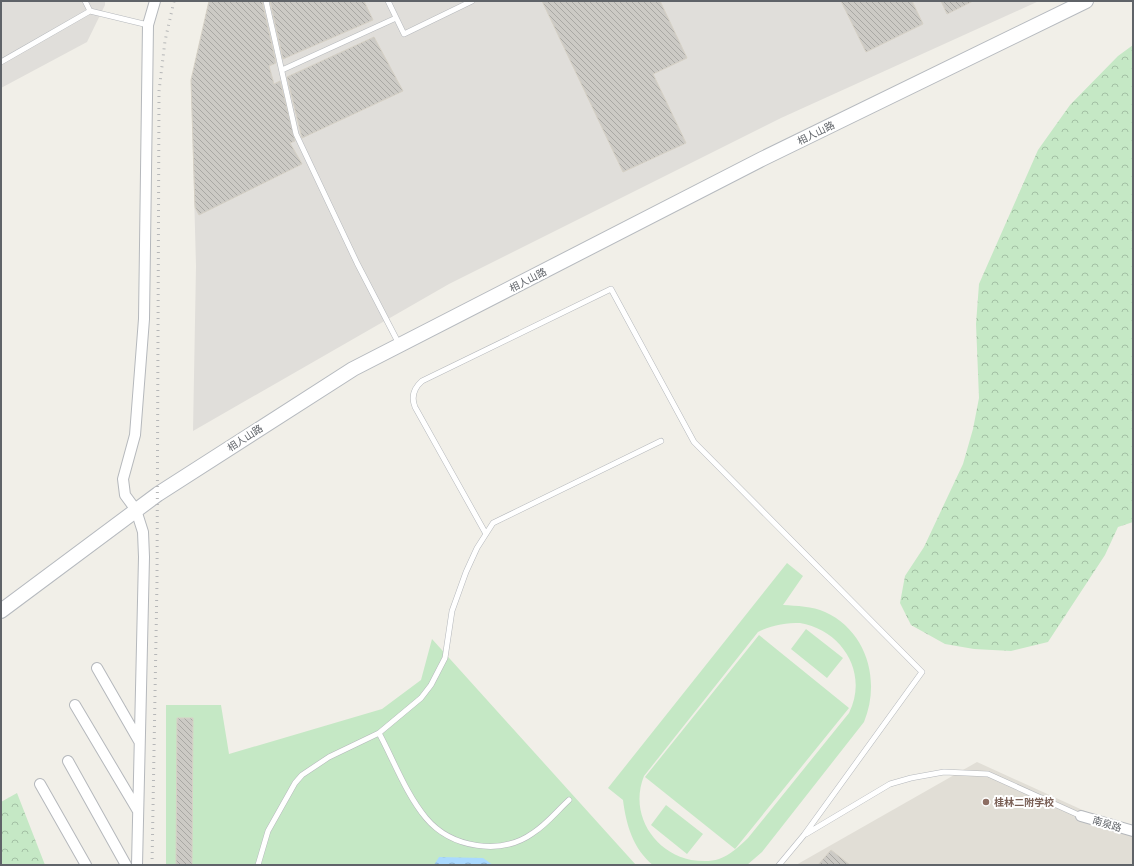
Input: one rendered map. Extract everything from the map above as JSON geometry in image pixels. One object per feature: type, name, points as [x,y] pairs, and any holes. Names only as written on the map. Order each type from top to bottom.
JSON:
[{"type":"street","points":[[137,865],[144,557],[143,532],[136,510],[125,495],[123,479],[135,435],[144,319],[148,25],[155,1]]},
{"type":"street","name":"相人山路","points":[[1,611],[158,494],[353,369],[762,159],[1086,1]]},
{"type":"street","points":[[97,668],[140,742]]},
{"type":"street","points":[[74,705],[138,812]]},
{"type":"street","points":[[68,761],[126,865]]},
{"type":"street","points":[[40,784],[86,865]]},
{"type":"street","name":"南泉路","points":[[1081,816],[1133,832]]},
{"type":"lane","points":[[85,1],[90,11]]},
{"type":"lane","points":[[266,1],[296,134],[357,263],[399,345]]},
{"type":"lane","points":[[388,1],[404,34],[472,1]]},
{"type":"lane","points":[[1,62],[90,11],[148,25]]},
{"type":"lane","points":[[282,70],[396,18]]},
{"type":"lane","points":[[486,534],[415,407],[413,399],[416,388],[422,381],[611,288],[694,442],[922,672],[804,835],[779,865]]},
{"type":"lane","points":[[258,865],[268,831],[295,783],[302,775],[329,757],[379,733],[421,698],[431,685],[445,658],[452,611],[466,572],[493,523],[661,441]]},
{"type":"lane","points":[[379,733],[410,793],[425,817],[443,834],[459,842],[487,846],[518,841],[532,834],[544,825],[569,800]]},
{"type":"lane","points":[[804,835],[890,784],[911,778],[944,772],[988,774],[1081,816]]},
{"type":"shaded area","points":[[1,1],[105,1],[105,5],[87,42],[1,88]]},
{"type":"shaded area","points":[[209,1],[1039,1],[781,118],[449,284],[193,431],[196,266],[191,80]]},
{"type":"shaded area","name":"桂林二附学校","points":[[977,762],[1133,833],[1133,865],[796,865]]},
{"type":"green space","points":[[1133,45],[1133,522],[1118,527],[1105,555],[1048,642],[1011,651],[974,649],[945,644],[911,625],[900,603],[905,576],[924,547],[963,464],[973,429],[979,398],[976,324],[979,284],[1038,150],[1070,105],[1118,56]]},
{"type":"green space","points":[[787,563],[803,576],[783,605],[810,607],[825,612],[839,620],[851,631],[860,644],[867,659],[871,690],[869,706],[864,722],[762,852],[747,865],[653,865],[640,851],[632,836],[626,818],[623,800],[608,788]],"holes":[[[789,623],[800,623],[815,627],[828,634],[839,644],[848,656],[856,683],[854,698],[849,713],[748,838],[735,850],[719,859],[712,861],[691,860],[677,856],[655,840],[642,817],[640,790],[644,776],[758,632],[773,626]]]},
{"type":"green space","points":[[806,629],[843,658],[827,678],[791,649]]},
{"type":"green space","points":[[759,635],[849,708],[735,849],[645,777]]},
{"type":"green space","points":[[432,639],[636,865],[166,865],[166,705],[221,705],[229,754],[382,709],[421,680]]},
{"type":"green space","points":[[17,793],[45,865],[1,865],[1,802]]},
{"type":"green space","points":[[666,805],[703,834],[687,854],[651,825]]},
{"type":"water","points":[[439,857],[483,858],[493,865],[434,865]]},
{"type":"building","points":[[209,1],[262,1],[276,63],[269,66],[274,84],[280,81],[295,141],[290,143],[302,164],[199,215],[195,207],[191,80]]},
{"type":"building","points":[[270,1],[364,1],[373,20],[283,59]]},
{"type":"building","points":[[542,1],[660,1],[687,58],[653,74],[686,143],[623,172]]},
{"type":"building","points":[[841,1],[912,1],[923,24],[866,52]]},
{"type":"building","points":[[941,1],[973,1],[947,14]]},
{"type":"building","points":[[374,37],[403,91],[302,138],[287,77]]},
{"type":"building","points":[[177,718],[193,718],[192,865],[176,865]]},
{"type":"building","points":[[831,850],[850,865],[818,865]]},
{"type":"railway","points":[[152,865],[157,581],[159,91],[165,41],[174,1]]},
{"type":"place","name":"桂林二附学校","points":[[986,802]]}]
